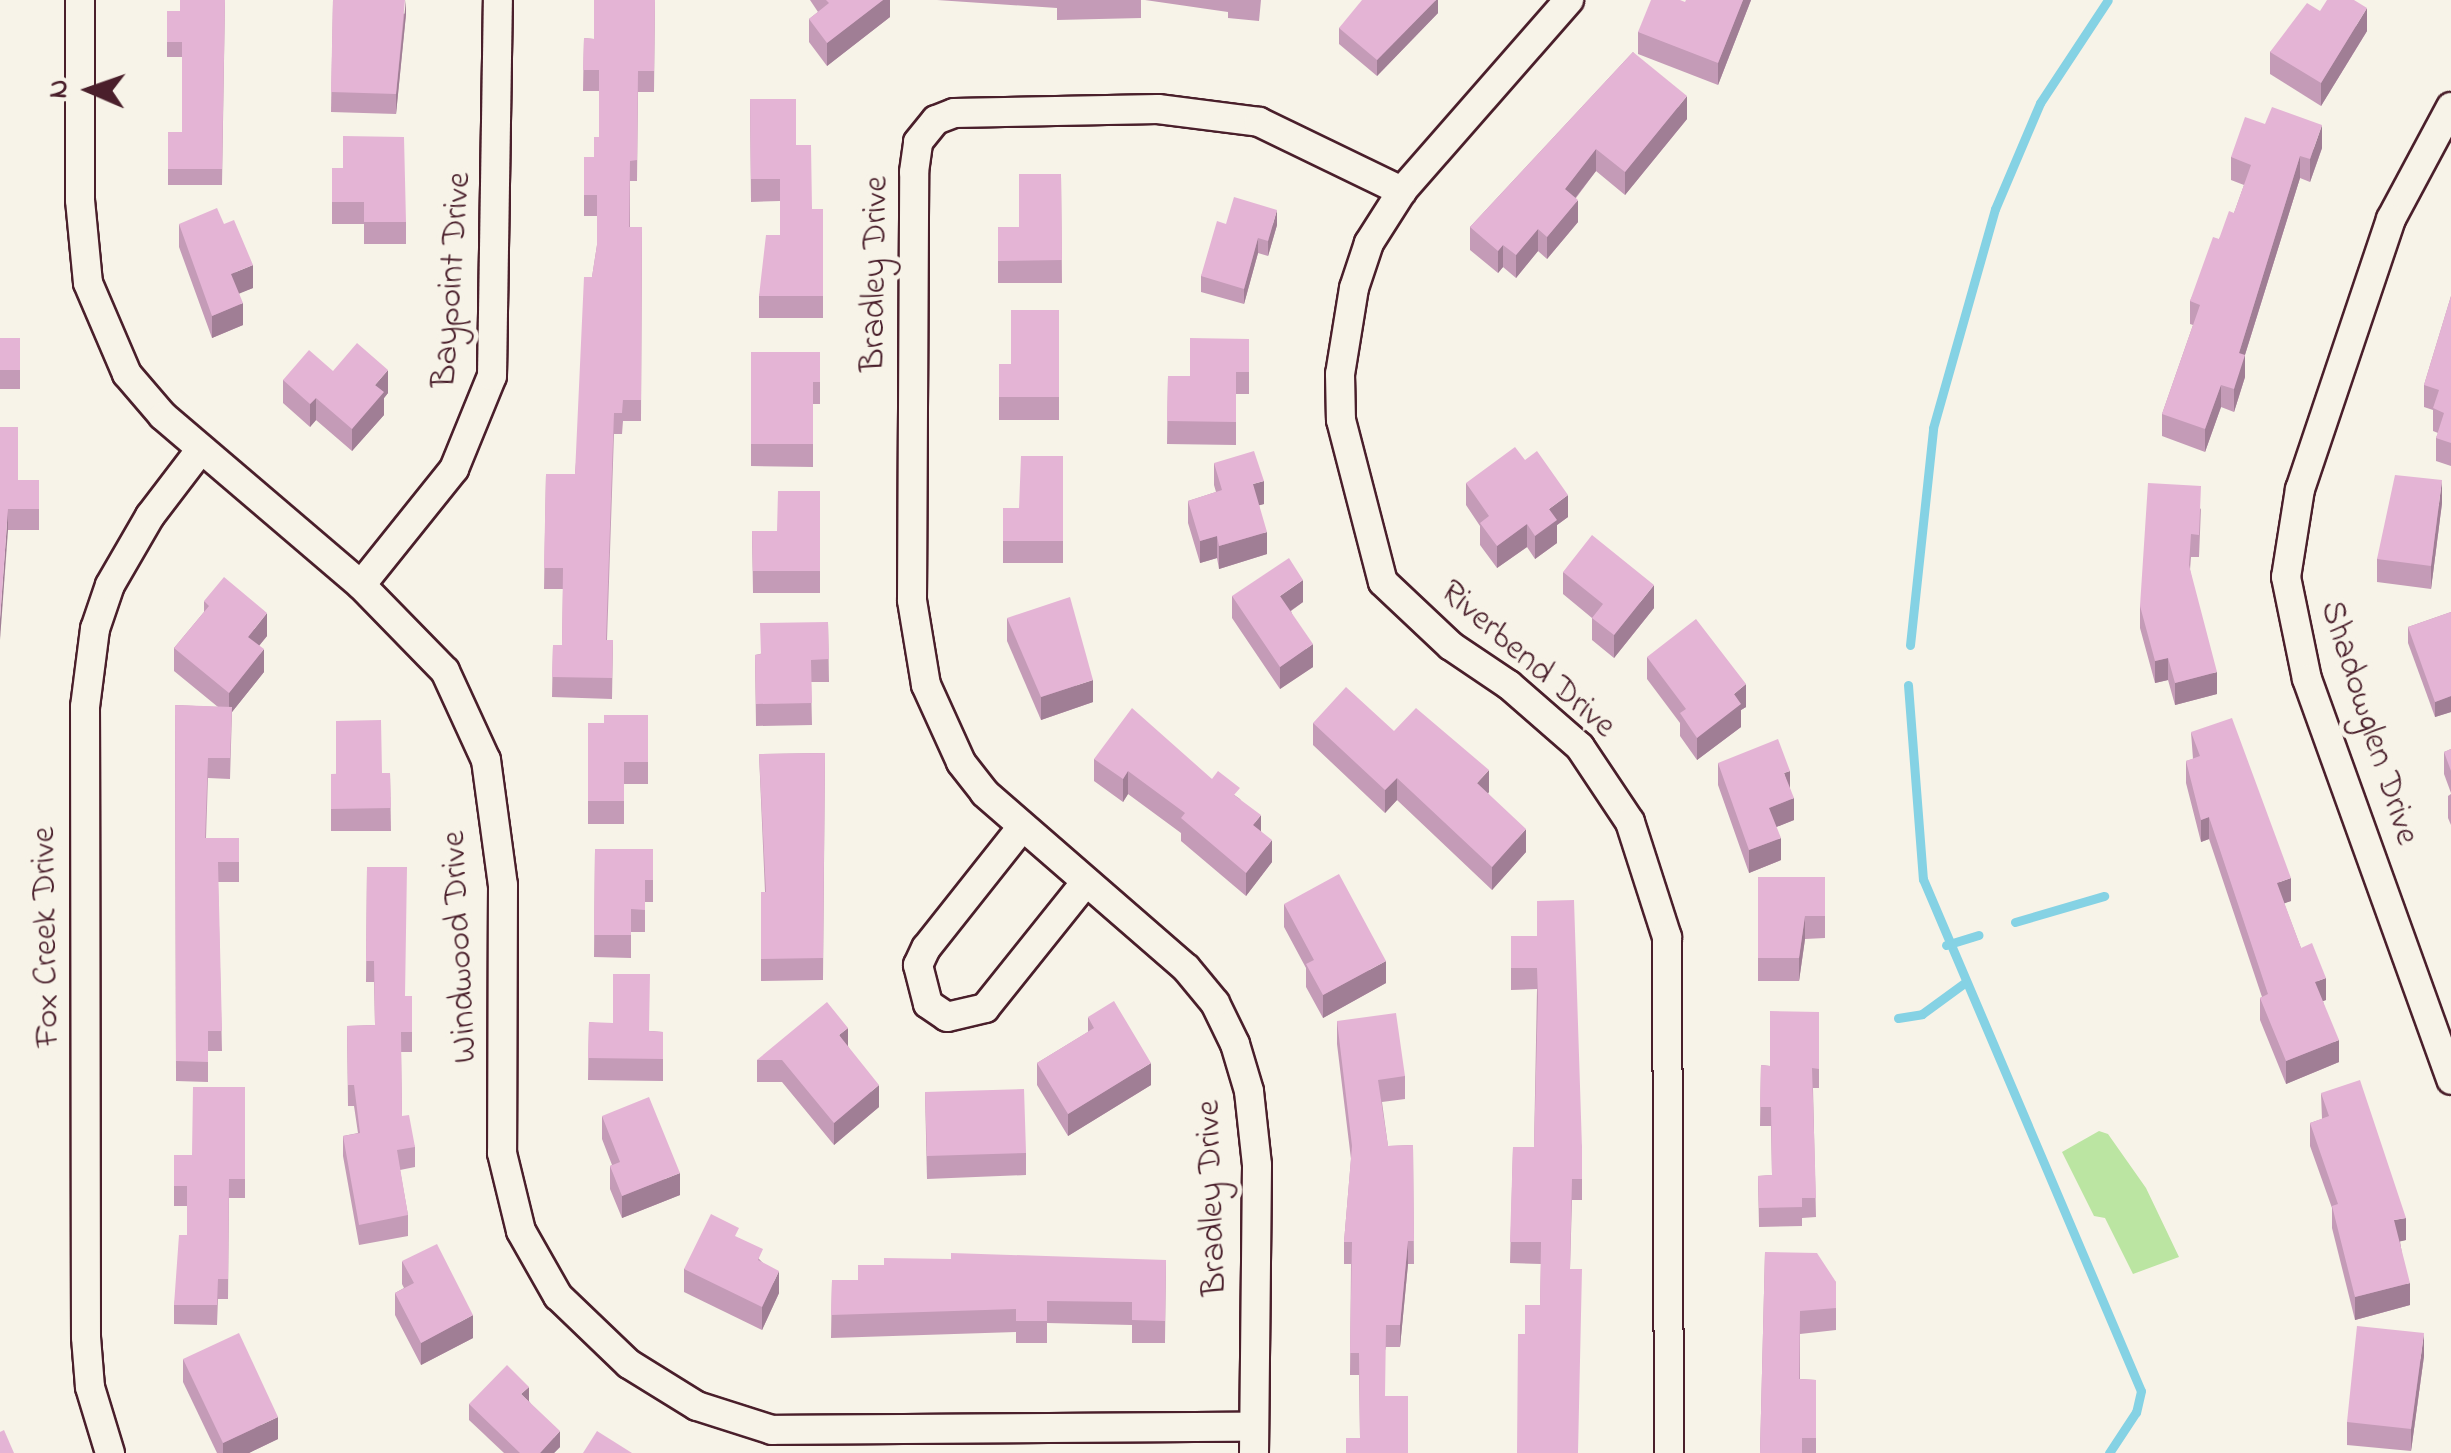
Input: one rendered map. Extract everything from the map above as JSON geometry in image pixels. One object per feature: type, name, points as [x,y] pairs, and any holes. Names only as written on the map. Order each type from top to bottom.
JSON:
[{"type":"street","name":"Windwood Drive","points":[[80,0],[80,200],[88,283],[127,374],[201,449],[361,584],[445,671],[486,760],[503,885],[502,1152],[521,1231],[558,1296],[629,1364],[697,1406],[772,1430],[1254,1440]]},
{"type":"street","name":"Baypoint Drive","points":[[361,584],[454,469],[492,376],[498,0]]},
{"type":"street","name":"Riverbend Drive","points":[[1568,0],[1402,191],[1370,243],[1354,288],[1340,374],[1347,450],[1383,582],[1451,646],[1509,685],[1580,747],[1630,822],[1667,937],[1669,1453]]},
{"type":"street","name":"Shadowglen Drive","points":[[2451,107],[2391,219],[2300,489],[2286,578],[2307,678],[2451,1080]]},
{"type":"street","name":"Bradley Drive","points":[[1254,1440],[1257,1166],[1240,1060],[1215,1003],[1186,968],[1022,827],[961,762],[931,698],[915,640],[918,142],[936,120],[976,109],[1208,112],[1303,139],[1402,191]]},
{"type":"street","name":"Fox Creek Drive","points":[[110,1453],[90,1387],[86,1337],[85,708],[95,628],[110,586],[150,516],[201,449]]},
{"type":"street","points":[[1022,827],[926,948],[918,966],[928,1004],[947,1017],[985,1008],[1086,882]]},
{"type":"green space","points":[[2099,1131],[2108,1134],[2146,1188],[2179,1257],[2133,1274],[2105,1218],[2094,1216],[2062,1152]]},
{"type":"building","points":[[180,0],[225,0],[222,169],[168,169],[168,132],[182,132],[182,42],[167,42],[167,11],[180,11]]},
{"type":"building","points":[[333,0],[405,0],[396,94],[331,92]]},
{"type":"building","points":[[594,0],[655,0],[654,71],[638,71],[637,160],[630,161],[629,227],[642,227],[641,400],[623,400],[622,413],[614,413],[606,640],[613,640],[612,678],[552,677],[553,645],[562,645],[563,568],[544,568],[546,474],[575,474],[584,277],[592,277],[597,245],[597,195],[584,195],[584,157],[594,157],[594,137],[599,137],[599,70],[583,70],[584,38],[594,39]]},
{"type":"building","points":[[826,0],[883,0],[827,43],[809,19],[829,3]]},
{"type":"building","points":[[1362,0],[1436,0],[1377,60],[1339,28]]},
{"type":"building","points":[[1651,0],[1743,0],[1718,63],[1638,32]]},
{"type":"building","points":[[2327,0],[2354,0],[2367,8],[2321,83],[2270,52],[2307,3],[2320,11]]},
{"type":"building","points":[[1633,52],[1687,96],[1625,172],[1596,149],[1565,189],[1578,200],[1547,237],[1538,229],[1516,255],[1503,245],[1498,251],[1470,227]]},
{"type":"building","points":[[750,99],[796,99],[796,145],[811,145],[812,209],[823,209],[823,296],[759,296],[766,235],[780,235],[780,179],[751,179]]},
{"type":"building","points":[[2272,107],[2322,125],[2310,159],[2300,156],[2239,353],[2245,355],[2234,389],[2221,385],[2205,429],[2162,414],[2200,305],[2190,301],[2213,237],[2219,239],[2229,211],[2234,213],[2251,165],[2231,157],[2245,117],[2265,124]]},
{"type":"building","points":[[343,136],[404,137],[406,222],[364,222],[364,202],[332,202],[332,168],[343,168]]},
{"type":"building","points":[[1019,174],[1061,174],[1062,260],[998,261],[998,227],[1019,227]]},
{"type":"building","points":[[1234,197],[1277,210],[1268,241],[1258,238],[1244,289],[1201,276],[1217,221],[1226,224]]},
{"type":"building","points":[[217,208],[224,224],[234,220],[253,265],[231,274],[243,303],[212,316],[179,224]]},
{"type":"building","points":[[2451,296],[2451,443],[2436,438],[2444,413],[2433,408],[2439,390],[2424,385]]},
{"type":"building","points":[[1011,310],[1059,310],[1059,397],[999,397],[999,364],[1011,364]]},
{"type":"building","points":[[0,338],[20,338],[20,370],[0,370]]},
{"type":"building","points":[[1190,338],[1249,339],[1249,372],[1236,372],[1236,422],[1167,421],[1168,376],[1190,376]]},
{"type":"building","points":[[357,343],[388,370],[375,385],[384,392],[352,429],[316,398],[310,404],[283,380],[309,350],[333,371]]},
{"type":"building","points":[[751,352],[820,352],[820,382],[813,382],[813,444],[751,444]]},
{"type":"building","points":[[0,427],[18,427],[18,480],[39,480],[39,509],[8,509],[0,619]]},
{"type":"building","points":[[1515,447],[1525,460],[1537,451],[1568,495],[1549,509],[1557,520],[1535,536],[1527,524],[1497,546],[1480,523],[1489,516],[1466,483]]},
{"type":"building","points":[[1254,451],[1264,481],[1253,484],[1267,532],[1219,546],[1217,536],[1200,541],[1188,501],[1222,490],[1214,463]]},
{"type":"building","points":[[1021,456],[1063,456],[1063,541],[1003,541],[1003,508],[1019,508]]},
{"type":"building","points":[[2395,475],[2442,480],[2431,566],[2377,559]]},
{"type":"building","points":[[2148,483],[2201,486],[2199,535],[2191,534],[2189,565],[2217,672],[2175,683],[2168,658],[2155,661],[2140,606]]},
{"type":"building","points":[[778,491],[820,491],[820,571],[753,571],[752,531],[777,531]]},
{"type":"building","points":[[1592,535],[1654,585],[1614,635],[1592,618],[1603,604],[1563,572]]},
{"type":"building","points":[[1289,558],[1303,580],[1280,596],[1313,644],[1280,667],[1232,596]]},
{"type":"building","points":[[224,577],[267,613],[248,637],[264,649],[229,693],[174,648],[209,606],[204,601]]},
{"type":"building","points":[[1070,597],[1093,680],[1041,697],[1007,618]]},
{"type":"building","points":[[2451,612],[2451,696],[2435,702],[2408,627]]},
{"type":"building","points":[[1696,619],[1746,684],[1734,694],[1741,704],[1697,738],[1680,713],[1686,709],[1647,657]]},
{"type":"building","points":[[828,622],[829,659],[811,660],[812,703],[756,704],[755,655],[761,654],[760,623]]},
{"type":"building","points":[[1346,687],[1394,731],[1416,708],[1489,770],[1477,783],[1526,829],[1492,867],[1397,778],[1385,790],[1313,723]]},
{"type":"building","points":[[175,705],[232,707],[230,758],[208,758],[205,838],[239,838],[239,862],[218,862],[222,1031],[208,1031],[208,1062],[176,1061]]},
{"type":"building","points":[[1132,708],[1212,779],[1218,771],[1240,788],[1234,795],[1261,815],[1253,825],[1272,840],[1246,873],[1181,818],[1185,813],[1128,771],[1123,779],[1094,759]]},
{"type":"building","points":[[604,715],[648,715],[648,762],[624,762],[624,801],[588,801],[588,723],[604,723]]},
{"type":"building","points":[[2232,718],[2291,878],[2277,883],[2301,948],[2312,943],[2326,978],[2315,982],[2339,1040],[2286,1061],[2260,998],[2268,994],[2209,817],[2201,820],[2186,761],[2200,756],[2191,732]]},
{"type":"building","points":[[381,720],[382,773],[390,773],[391,808],[331,809],[331,774],[336,774],[336,721]]},
{"type":"building","points":[[1778,739],[1790,771],[1784,773],[1794,798],[1769,808],[1781,838],[1749,850],[1718,763]]},
{"type":"building","points":[[2451,749],[2451,771],[2444,752]]},
{"type":"building","points":[[825,753],[823,958],[761,959],[761,892],[766,892],[759,754]]},
{"type":"building","points":[[595,849],[653,849],[653,880],[645,880],[645,910],[631,909],[631,935],[594,935]]},
{"type":"building","points":[[367,867],[407,867],[405,996],[412,996],[412,1032],[401,1032],[402,1116],[409,1115],[415,1147],[397,1150],[408,1215],[359,1225],[343,1136],[360,1133],[354,1085],[348,1085],[347,1026],[375,1025],[374,961],[366,961]]},
{"type":"building","points":[[1339,874],[1386,961],[1323,995],[1306,964],[1314,960],[1284,904]]},
{"type":"building","points":[[1758,877],[1825,877],[1825,916],[1805,916],[1799,958],[1758,958]]},
{"type":"building","points":[[1574,900],[1582,1179],[1572,1179],[1570,1269],[1582,1269],[1578,1453],[1517,1453],[1518,1334],[1525,1334],[1525,1305],[1540,1305],[1541,1242],[1510,1242],[1513,1147],[1534,1147],[1538,997],[1537,968],[1511,968],[1511,936],[1537,936],[1537,901]]},
{"type":"building","points":[[613,974],[650,974],[649,1031],[663,1032],[663,1059],[588,1058],[589,1022],[613,1023]]},
{"type":"building","points":[[1114,1001],[1151,1063],[1068,1114],[1037,1063],[1094,1028],[1088,1017]]},
{"type":"building","points":[[827,1002],[848,1028],[839,1035],[879,1085],[834,1123],[782,1060],[757,1060]]},
{"type":"building","points":[[1770,1011],[1819,1012],[1819,1069],[1812,1068],[1816,1198],[1802,1198],[1802,1207],[1759,1208],[1758,1176],[1772,1175],[1771,1107],[1760,1107],[1761,1065],[1770,1066]]},
{"type":"building","points":[[1396,1013],[1405,1076],[1378,1080],[1388,1146],[1413,1145],[1414,1241],[1408,1241],[1400,1325],[1386,1325],[1385,1396],[1408,1396],[1408,1453],[1346,1453],[1346,1438],[1360,1438],[1359,1353],[1350,1353],[1352,1242],[1344,1242],[1352,1146],[1337,1021]]},
{"type":"building","points":[[2360,1080],[2406,1218],[2394,1220],[2410,1283],[2355,1297],[2332,1206],[2338,1204],[2310,1123],[2329,1116],[2321,1093]]},
{"type":"building","points":[[193,1087],[245,1087],[245,1179],[229,1179],[228,1279],[218,1279],[217,1305],[174,1305],[179,1235],[187,1235],[187,1186],[174,1186],[174,1155],[192,1155]]},
{"type":"building","points":[[1024,1089],[1026,1153],[927,1156],[925,1092]]},
{"type":"building","points":[[649,1097],[680,1173],[622,1196],[610,1166],[620,1162],[602,1116]]},
{"type":"building","points":[[711,1214],[739,1228],[735,1236],[763,1249],[758,1260],[779,1271],[762,1307],[684,1269]]},
{"type":"building","points":[[437,1244],[473,1315],[421,1343],[395,1293],[414,1283],[402,1261]]},
{"type":"building","points":[[1765,1252],[1817,1253],[1836,1282],[1836,1308],[1800,1311],[1799,1379],[1816,1380],[1816,1438],[1802,1438],[1802,1453],[1760,1453]]},
{"type":"building","points":[[951,1253],[1166,1260],[1165,1321],[1132,1320],[1132,1302],[1047,1301],[1047,1321],[1016,1321],[1016,1309],[831,1315],[832,1280],[858,1280],[858,1265],[884,1265],[884,1258],[951,1259]]},
{"type":"building","points":[[2357,1326],[2424,1333],[2411,1429],[2347,1422]]},
{"type":"building","points":[[239,1333],[278,1417],[223,1443],[183,1359]]},
{"type":"building","points":[[507,1365],[529,1387],[521,1394],[560,1431],[540,1453],[520,1453],[469,1404]]},
{"type":"building","points":[[4,1430],[14,1453],[0,1453],[0,1432]]},
{"type":"building","points":[[597,1431],[632,1453],[583,1453]]},
{"type":"waterway","points":[[1910,645],[1933,428],[1995,209],[2040,103],[2108,0]]},
{"type":"waterway","points":[[1908,685],[1923,879],[2141,1391],[2136,1412],[2109,1453]]},
{"type":"waterway","points":[[2015,922],[2104,896]]},
{"type":"waterway","points":[[1946,945],[1978,935]]},
{"type":"waterway","points":[[1898,1018],[1922,1014],[1963,984]]}]
